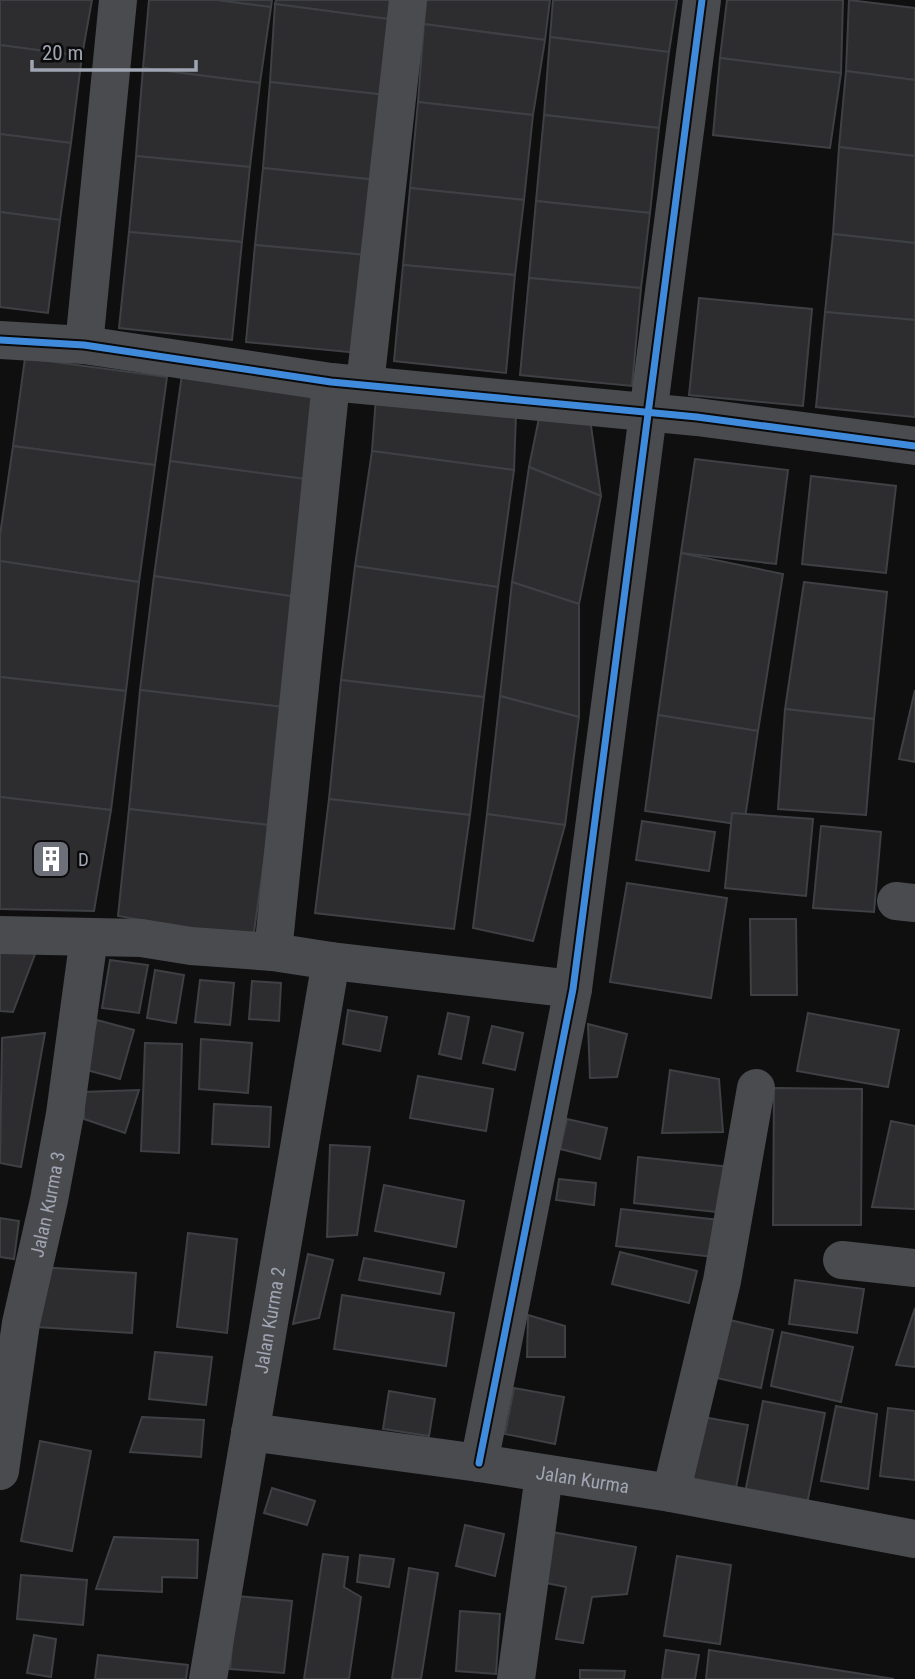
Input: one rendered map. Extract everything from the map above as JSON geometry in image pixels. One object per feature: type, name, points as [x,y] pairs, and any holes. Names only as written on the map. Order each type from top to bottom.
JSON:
[{"type":"street","points":[[84,345],[118,0]]},
{"type":"street","points":[[273,952],[348,383],[408,0]]},
{"type":"street","points":[[479,1463],[573,989],[702,0]]},
{"type":"street","points":[[0,346],[0,340],[84,345],[348,383],[648,413],[915,446]]},
{"type":"street","points":[[0,935],[141,938],[573,989]]},
{"type":"street","name":"Jalan Kurma 3","points":[[0,1471],[21,1323],[65,1114],[89,937]]},
{"type":"street","name":"Jalan Kurma 2","points":[[208,1679],[331,961]]},
{"type":"street","points":[[671,1493],[722,1281],[756,1088]]},
{"type":"street","points":[[842,1260],[915,1268]]},
{"type":"street","name":"Jalan Kurma","points":[[250,1432],[479,1463],[671,1493],[915,1539]]},
{"type":"street","points":[[516,1679],[544,1475]]},
{"type":"building","points":[[0,0],[92,0],[82,56],[0,45]]},
{"type":"building","points":[[149,0],[217,0],[271,7],[260,83],[143,68]]},
{"type":"building","points":[[217,0],[272,0],[271,7]]},
{"type":"building","points":[[276,0],[399,0],[396,20],[275,4]]},
{"type":"building","points":[[426,0],[550,0],[545,40],[424,24]]},
{"type":"building","points":[[553,0],[677,0],[669,52],[550,37]]},
{"type":"building","points":[[727,0],[843,0],[841,73],[720,58]]},
{"type":"building","points":[[849,0],[915,8],[915,80],[846,71]]},
{"type":"building","points":[[275,4],[396,20],[386,95],[270,82]]},
{"type":"building","points":[[424,24],[545,40],[533,115],[418,102]]},
{"type":"building","points":[[550,37],[669,52],[659,128],[544,115]]},
{"type":"building","points":[[0,45],[82,56],[71,143],[0,134]]},
{"type":"building","points":[[720,58],[841,73],[830,148],[713,135]]},
{"type":"building","points":[[143,68],[260,83],[250,167],[136,156]]},
{"type":"building","points":[[846,71],[915,80],[915,156],[839,147]]},
{"type":"building","points":[[270,82],[386,95],[377,180],[263,168]]},
{"type":"building","points":[[418,102],[533,115],[524,200],[410,188]]},
{"type":"building","points":[[544,115],[659,128],[650,213],[536,201]]},
{"type":"building","points":[[0,134],[71,143],[60,220],[0,212]]},
{"type":"building","points":[[839,147],[915,156],[915,243],[833,234]]},
{"type":"building","points":[[136,156],[250,167],[242,242],[129,232]]},
{"type":"building","points":[[263,168],[377,180],[367,255],[255,245]]},
{"type":"building","points":[[410,188],[524,200],[515,275],[403,265]]},
{"type":"building","points":[[536,201],[650,213],[641,288],[529,278]]},
{"type":"building","points":[[0,212],[60,220],[48,313],[0,307]]},
{"type":"building","points":[[129,232],[242,242],[232,340],[119,328]]},
{"type":"building","points":[[833,234],[915,243],[915,320],[825,312]]},
{"type":"building","points":[[255,245],[367,255],[358,353],[246,342]]},
{"type":"building","points":[[403,265],[515,275],[506,373],[394,361]]},
{"type":"building","points":[[529,278],[641,288],[632,386],[520,375]]},
{"type":"building","points":[[699,298],[812,309],[803,406],[689,395]]},
{"type":"building","points":[[825,312],[915,320],[915,417],[816,407]]},
{"type":"building","points":[[25,358],[167,377],[155,465],[13,446]]},
{"type":"building","points":[[182,374],[325,393],[313,480],[170,461]]},
{"type":"building","points":[[376,397],[516,414],[514,470],[372,451]]},
{"type":"building","points":[[540,413],[590,419],[601,496],[529,467]]},
{"type":"building","points":[[13,446],[155,465],[139,582],[0,561],[0,535]]},
{"type":"building","points":[[372,451],[514,470],[498,587],[355,566]]},
{"type":"building","points":[[695,459],[788,470],[776,564],[681,553]]},
{"type":"building","points":[[170,461],[313,480],[297,597],[154,576]]},
{"type":"building","points":[[529,467],[601,496],[579,604],[512,582]]},
{"type":"building","points":[[811,476],[896,486],[886,573],[802,564]]},
{"type":"building","points":[[681,553],[783,574],[758,731],[658,715]]},
{"type":"building","points":[[0,561],[139,582],[126,691],[0,677]]},
{"type":"building","points":[[355,566],[498,587],[484,697],[341,680]]},
{"type":"building","points":[[154,576],[297,597],[284,707],[140,690]]},
{"type":"building","points":[[512,582],[579,604],[579,717],[500,696]]},
{"type":"building","points":[[804,582],[887,592],[874,719],[785,709]]},
{"type":"building","points":[[0,677],[126,691],[111,810],[0,797]]},
{"type":"building","points":[[341,680],[484,697],[470,815],[329,799]]},
{"type":"building","points":[[140,690],[284,707],[269,825],[129,809]]},
{"type":"building","points":[[915,690],[915,762],[899,759]]},
{"type":"building","points":[[500,696],[579,717],[565,825],[487,814]]},
{"type":"building","points":[[785,709],[874,719],[866,815],[778,809]]},
{"type":"building","points":[[658,715],[758,731],[744,825],[645,811]]},
{"type":"building","name":"D","points":[[0,797],[111,810],[94,911],[0,909]]},
{"type":"building","points":[[329,799],[470,815],[454,929],[315,913]]},
{"type":"building","points":[[129,809],[269,825],[253,939],[118,916]]},
{"type":"building","points":[[732,813],[813,819],[806,896],[725,888]]},
{"type":"building","points":[[487,814],[565,825],[533,941],[473,928]]},
{"type":"building","points":[[642,821],[715,832],[709,871],[636,860]]},
{"type":"building","points":[[821,826],[881,832],[874,912],[813,908]]},
{"type":"building","points":[[627,883],[727,898],[711,998],[610,982]]},
{"type":"building","points":[[750,919],[796,919],[797,995],[751,995]]},
{"type":"building","points":[[0,945],[37,949],[13,1012],[0,1011]]},
{"type":"building","points":[[110,960],[148,965],[139,1013],[102,1008]]},
{"type":"building","points":[[155,970],[184,975],[176,1023],[147,1018]]},
{"type":"building","points":[[200,980],[234,983],[230,1025],[195,1022]]},
{"type":"building","points":[[252,981],[281,983],[279,1021],[249,1019]]},
{"type":"building","points":[[348,1010],[387,1017],[380,1051],[343,1044]]},
{"type":"building","points":[[448,1013],[469,1017],[461,1059],[439,1054]]},
{"type":"building","points":[[808,1013],[899,1030],[888,1087],[797,1071]]},
{"type":"building","points":[[97,1020],[134,1030],[120,1079],[83,1069]]},
{"type":"building","points":[[588,1024],[627,1034],[617,1077],[590,1078]]},
{"type":"building","points":[[492,1026],[523,1033],[515,1070],[483,1063]]},
{"type":"building","points":[[45,1033],[21,1167],[0,1163],[2,1038]]},
{"type":"building","points":[[201,1039],[252,1043],[248,1093],[199,1089]]},
{"type":"building","points":[[145,1043],[182,1044],[179,1153],[141,1151]]},
{"type":"building","points":[[670,1070],[719,1079],[723,1132],[662,1133]]},
{"type":"building","points":[[418,1076],[493,1089],[486,1131],[410,1118]]},
{"type":"building","points":[[774,1088],[862,1089],[861,1225],[773,1225]]},
{"type":"building","points":[[139,1090],[125,1133],[84,1119],[83,1092]]},
{"type":"building","points":[[214,1104],[271,1107],[269,1147],[212,1144]]},
{"type":"building","points":[[567,1119],[607,1128],[600,1159],[560,1149]]},
{"type":"building","points":[[891,1121],[915,1126],[915,1209],[872,1207]]},
{"type":"building","points":[[330,1145],[370,1147],[357,1235],[327,1237]]},
{"type":"building","points":[[638,1157],[730,1167],[725,1213],[634,1203]]},
{"type":"building","points":[[559,1179],[596,1183],[594,1205],[556,1200]]},
{"type":"building","points":[[384,1185],[464,1201],[456,1247],[375,1231]]},
{"type":"building","points":[[621,1209],[719,1220],[714,1257],[616,1246]]},
{"type":"building","points":[[0,1218],[19,1221],[14,1259],[0,1257]]},
{"type":"building","points":[[188,1233],[237,1239],[227,1333],[177,1327]]},
{"type":"building","points":[[620,1252],[697,1271],[689,1303],[612,1284]]},
{"type":"building","points":[[308,1254],[333,1260],[319,1318],[293,1324]]},
{"type":"building","points":[[364,1258],[444,1273],[440,1294],[359,1280]]},
{"type":"building","points":[[39,1267],[136,1273],[132,1333],[36,1327]]},
{"type":"building","points":[[795,1280],[864,1289],[857,1333],[789,1324]]},
{"type":"building","points":[[342,1295],[454,1313],[446,1366],[334,1349]]},
{"type":"building","points":[[915,1308],[915,1367],[896,1365]]},
{"type":"building","points":[[528,1315],[565,1326],[565,1357],[527,1357]]},
{"type":"building","points":[[730,1320],[773,1330],[761,1388],[717,1378]]},
{"type":"building","points":[[782,1332],[853,1347],[841,1402],[771,1386]]},
{"type":"building","points":[[155,1352],[212,1357],[206,1405],[149,1399]]},
{"type":"building","points":[[514,1388],[564,1397],[555,1444],[505,1434]]},
{"type":"building","points":[[389,1391],[435,1399],[429,1436],[383,1429]]},
{"type":"building","points":[[763,1401],[825,1413],[807,1504],[745,1493]]},
{"type":"building","points":[[836,1406],[877,1414],[868,1489],[821,1481]]},
{"type":"building","points":[[888,1408],[915,1411],[915,1480],[880,1476]]},
{"type":"building","points":[[142,1417],[204,1420],[201,1457],[130,1452]]},
{"type":"building","points":[[703,1417],[748,1425],[735,1493],[690,1484]]},
{"type":"building","points":[[40,1441],[91,1451],[72,1551],[21,1541]]},
{"type":"building","points":[[272,1488],[315,1501],[307,1525],[264,1513]]},
{"type":"building","points":[[465,1525],[504,1534],[495,1576],[456,1566]]},
{"type":"building","points":[[546,1531],[636,1547],[627,1594],[592,1597],[583,1643],[556,1639],[566,1587],[536,1581]]},
{"type":"building","points":[[114,1537],[198,1540],[197,1578],[162,1577],[162,1592],[96,1589]]},
{"type":"building","points":[[323,1554],[348,1557],[344,1587],[361,1597],[349,1679],[304,1679]]},
{"type":"building","points":[[360,1555],[394,1559],[389,1587],[357,1582]]},
{"type":"building","points":[[677,1556],[731,1565],[720,1644],[664,1636]]},
{"type":"building","points":[[409,1568],[438,1573],[421,1679],[392,1679]]},
{"type":"building","points":[[21,1575],[87,1580],[83,1625],[17,1619]]},
{"type":"building","points":[[237,1596],[292,1601],[284,1673],[230,1669]]},
{"type":"building","points":[[460,1611],[500,1614],[496,1674],[456,1671]]},
{"type":"building","points":[[34,1635],[56,1639],[51,1677],[27,1673]]},
{"type":"building","points":[[666,1650],[699,1655],[695,1679],[662,1679]]},
{"type":"building","points":[[709,1650],[894,1679],[706,1679]]},
{"type":"building","points":[[98,1655],[188,1665],[186,1679],[95,1679]]},
{"type":"building","points":[[580,1670],[625,1671],[624,1679],[580,1679]]},
{"type":"cycle path","points":[[479,1463],[573,989],[702,0]]},
{"type":"cycle path","points":[[0,340],[84,345],[331,382],[697,417],[915,446]]},
{"type":"place","name":"D","points":[[51,859]]}]
